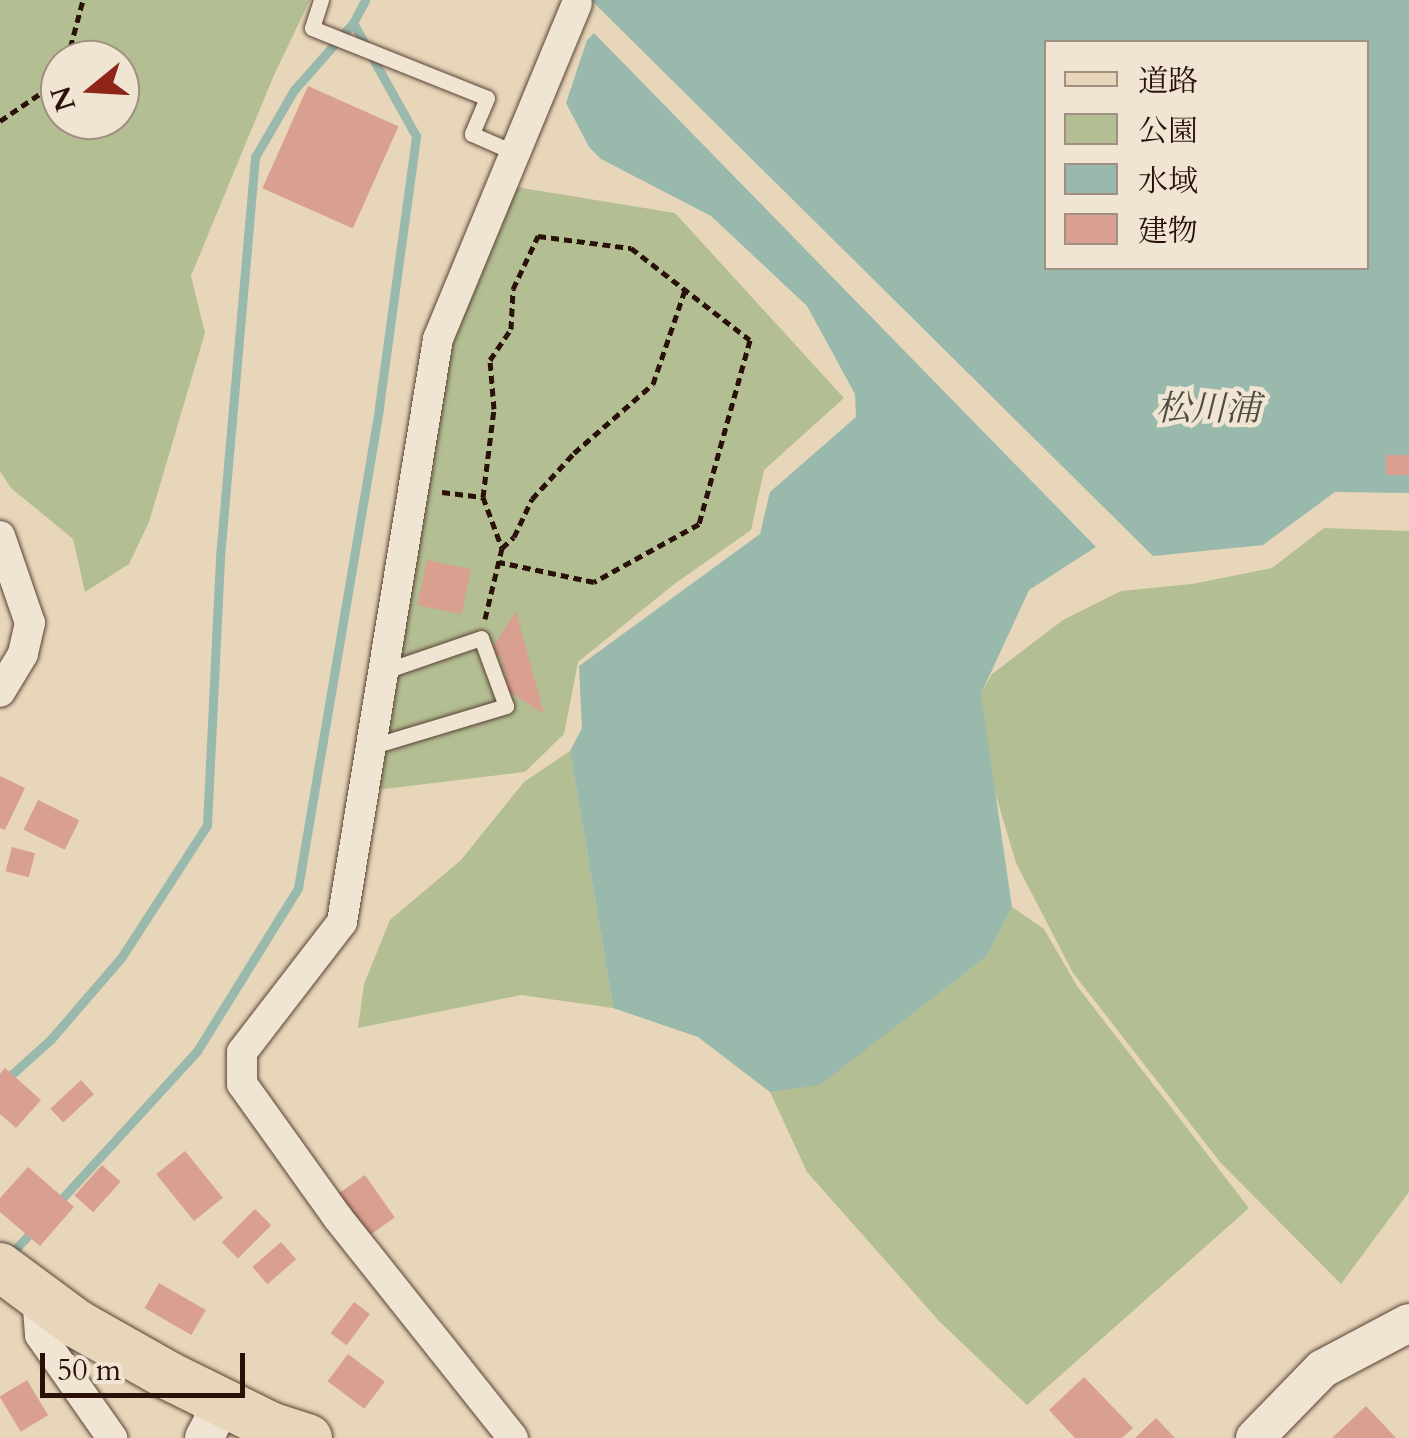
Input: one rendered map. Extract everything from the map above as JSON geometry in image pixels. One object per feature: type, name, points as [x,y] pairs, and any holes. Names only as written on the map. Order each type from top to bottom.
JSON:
[{"type":"main road","points":[[19,1281],[208,1417],[297,1437]]},
{"type":"street","points":[[513,1438],[338,1218],[242,1084],[242,1052],[342,922],[438,339],[578,4]]},
{"type":"street","points":[[0,536],[30,623],[23,654],[0,692]]},
{"type":"street","points":[[19,1281],[40,1335],[112,1438]]},
{"type":"street","points":[[1255,1438],[1322,1369],[1409,1323]]},
{"type":"lane","points":[[321,0],[312,28],[486,98],[472,134],[515,153]]},
{"type":"lane","points":[[373,746],[506,706],[481,638],[385,670]]},
{"type":"path","points":[[72,40],[83,0]]},
{"type":"path","points":[[0,121],[40,94]]},
{"type":"path","points":[[498,562],[594,582],[699,524],[750,340],[630,248],[538,236],[512,289],[511,329],[490,360],[494,409],[483,497],[502,548]]},
{"type":"path","points":[[481,638],[502,548],[514,537],[532,499],[653,384],[685,290]]},
{"type":"path","points":[[414,488],[483,497]]},
{"type":"green space","points":[[0,0],[310,0],[274,75],[191,276],[205,333],[149,522],[129,564],[85,592],[73,539],[11,488],[0,471]]},
{"type":"green space","points":[[516,187],[675,213],[844,398],[764,470],[751,530],[673,585],[578,662],[564,734],[525,772],[376,790],[451,338]]},
{"type":"green space","points":[[1324,528],[1409,531],[1409,1192],[1341,1284],[1220,1162],[1073,973],[1016,863],[971,711],[992,674],[1063,620],[1121,591],[1192,584],[1272,568]]},
{"type":"green space","points":[[570,751],[613,1008],[521,995],[358,1028],[364,984],[390,920],[461,860],[524,782]]},
{"type":"green space","points":[[1012,907],[1044,929],[1077,986],[1249,1208],[1027,1405],[939,1321],[807,1172],[770,1092],[820,1084],[987,956]]},
{"type":"water","name":"松川浦","points":[[591,0],[1409,0],[1409,493],[1335,492],[1263,545],[1153,556]]},
{"type":"water","points":[[594,33],[1096,547],[1029,590],[981,694],[1012,907],[987,956],[820,1085],[770,1092],[698,1037],[613,1008],[570,751],[582,728],[579,666],[760,534],[770,492],[856,417],[855,394],[807,306],[711,216],[601,159],[589,147],[566,103],[587,40]]},
{"type":"building","points":[[308,86],[398,126],[353,229],[262,188]]},
{"type":"building","points":[[1386,455],[1409,455],[1409,475],[1386,475]]},
{"type":"building","points":[[427,560],[471,569],[461,614],[417,605]]},
{"type":"building","points":[[516,611],[544,714],[502,687],[507,678],[500,657],[490,651]]},
{"type":"building","points":[[0,776],[25,788],[5,830],[0,828]]},
{"type":"building","points":[[38,800],[79,820],[65,850],[24,830]]},
{"type":"building","points":[[12,847],[35,853],[29,877],[6,871]]},
{"type":"building","points":[[5,1068],[41,1100],[16,1128],[0,1114],[0,1074]]},
{"type":"building","points":[[81,1080],[94,1094],[63,1123],[50,1109]]},
{"type":"building","points":[[185,1151],[223,1198],[194,1221],[156,1174]]},
{"type":"building","points":[[102,1165],[121,1182],[93,1212],[75,1195]]},
{"type":"building","points":[[28,1167],[74,1207],[40,1246],[0,1212],[0,1198]]},
{"type":"building","points":[[365,1175],[395,1218],[365,1239],[335,1196]]},
{"type":"building","points":[[255,1209],[271,1225],[238,1258],[222,1242]]},
{"type":"building","points":[[281,1242],[296,1259],[267,1284],[252,1267]]},
{"type":"building","points":[[159,1283],[206,1310],[191,1335],[144,1308]]},
{"type":"building","points":[[354,1302],[370,1314],[347,1345],[331,1333]]},
{"type":"building","points":[[348,1354],[385,1382],[364,1409],[328,1381]]},
{"type":"building","points":[[1084,1377],[1133,1428],[1122,1438],[1075,1438],[1049,1410]]},
{"type":"building","points":[[27,1380],[48,1415],[21,1432],[0,1396]]},
{"type":"building","points":[[1366,1406],[1396,1438],[1332,1438]]},
{"type":"building","points":[[1156,1418],[1175,1438],[1135,1438]]},
{"type":"waterway","points":[[0,1085],[51,1039],[121,958],[207,825],[220,557],[255,157],[294,90],[353,23],[365,0]]},
{"type":"waterway","points":[[56,1205],[197,1051],[298,888],[379,407],[416,136],[353,23]]},
{"type":"waterway","points":[[8,1257],[35,1228]]}]
